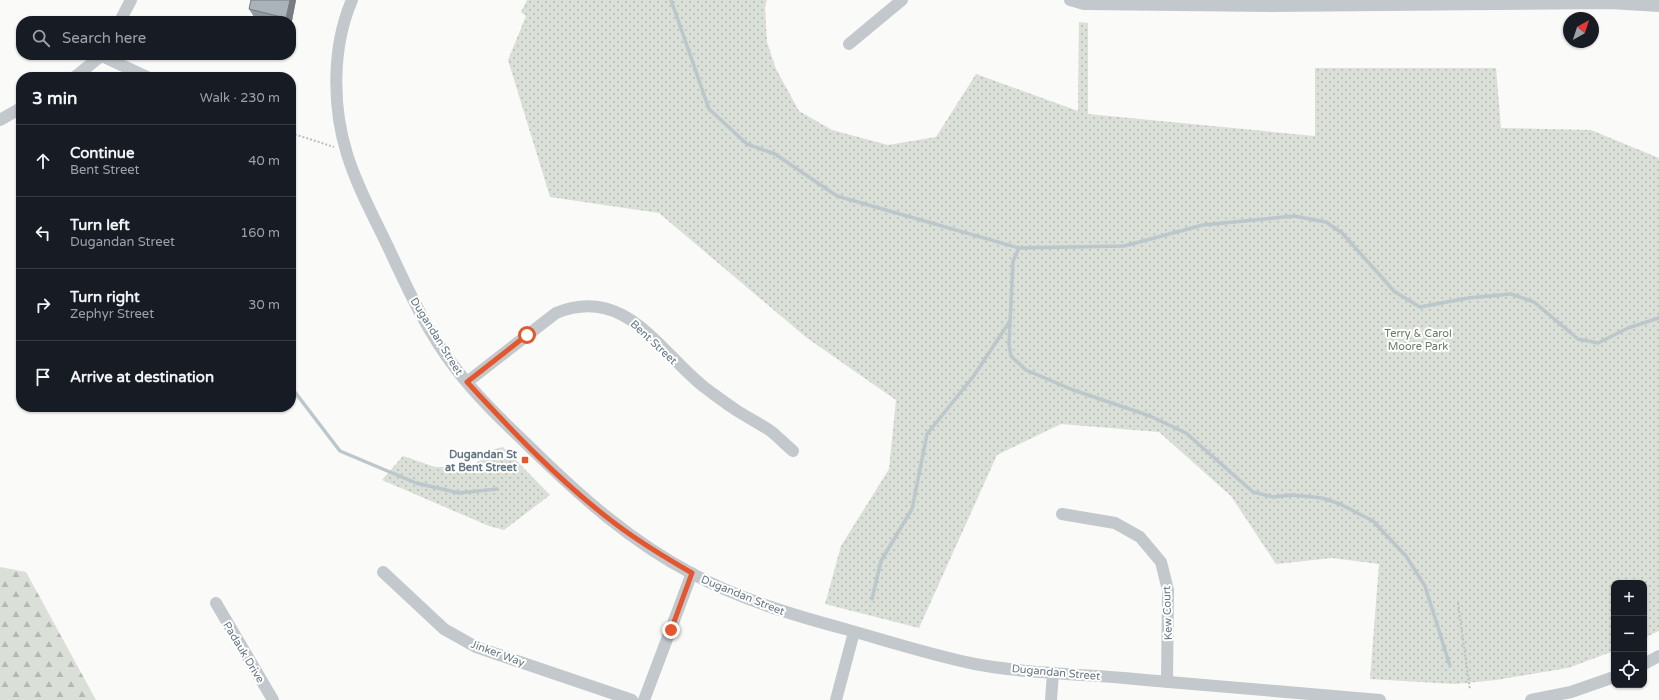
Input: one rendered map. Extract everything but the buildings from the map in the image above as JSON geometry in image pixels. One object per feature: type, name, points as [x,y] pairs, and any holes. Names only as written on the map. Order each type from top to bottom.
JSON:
[{"type":"street","points":[[123,16],[131,0]]},
{"type":"street","name":"Dugandan Street","points":[[352,0],[341,31],[337,83],[339,119],[346,151],[362,191],[420,314],[453,365],[497,415],[592,505],[638,540],[692,573],[757,602],[801,617],[854,632],[977,664],[1053,673],[1380,700]]},
{"type":"street","points":[[849,44],[902,0]]},
{"type":"street","points":[[1070,0],[1084,4],[1610,3],[1659,6]]},
{"type":"street","points":[[81,72],[97,60]]},
{"type":"street","points":[[111,60],[136,72]]},
{"type":"street","points":[[0,120],[16,111]]},
{"type":"street","name":"Bent Street","points":[[467,382],[556,313],[569,308],[585,306],[601,307],[619,313],[634,321],[704,387],[736,410],[772,432],[792,451]]},
{"type":"street","name":"Kew Court","points":[[1062,514],[1115,523],[1140,537],[1161,562],[1168,590],[1167,682]]},
{"type":"street","name":"Jinker Way","points":[[383,572],[444,629],[476,647],[632,700]]},
{"type":"street","points":[[644,700],[692,573]]},
{"type":"street","name":"Padauk Drive","points":[[216,603],[273,700]]},
{"type":"street","points":[[836,700],[854,632]]},
{"type":"street","points":[[1647,662],[1659,656]]},
{"type":"street","points":[[1051,700],[1053,673]]},
{"type":"street","points":[[1531,700],[1571,692],[1611,678]]},
{"type":"path","points":[[296,136],[346,151]]},
{"type":"path","points":[[1458,602],[1470,690]]},
{"type":"green space","name":"Terry & Carol Moore Park","points":[[527,0],[767,0],[765,7],[767,42],[776,69],[799,111],[832,130],[888,145],[936,137],[976,74],[1078,111],[1079,22],[1088,23],[1088,114],[1315,136],[1315,68],[1496,68],[1501,128],[1591,130],[1659,158],[1659,631],[1647,637],[1647,580],[1611,580],[1611,652],[1568,668],[1496,680],[1455,684],[1370,679],[1379,564],[1332,558],[1276,564],[1231,496],[1159,432],[1061,424],[997,455],[919,628],[825,604],[841,546],[889,469],[896,400],[807,338],[659,213],[550,197],[508,60],[526,16],[521,12]]},
{"type":"green space","points":[[503,447],[550,495],[504,530],[489,526],[382,480],[403,456],[435,467],[447,467],[463,473],[495,449]]},
{"type":"green space","points":[[0,567],[26,572],[96,700],[0,700]]},
{"type":"waterway","points":[[671,0],[709,109],[747,144],[775,154],[837,196],[1019,248],[1124,246],[1203,225],[1294,216],[1326,222],[1342,233],[1395,292],[1420,307],[1468,298],[1511,294],[1534,302],[1578,339],[1598,343],[1628,328],[1659,318]]},
{"type":"waterway","points":[[1019,248],[1013,261],[1009,344],[1011,356],[1026,370],[1073,390],[1150,416],[1186,433],[1253,492],[1273,497],[1292,495],[1322,498],[1340,504],[1373,521],[1406,556],[1425,586],[1450,666]]},
{"type":"waterway","points":[[872,599],[881,561],[912,509],[927,434],[973,377],[1010,321]]},
{"type":"waterway","points":[[296,394],[340,451],[416,483],[459,493],[497,489]]},
{"type":"place","name":"Dugandan St at Bent Street","points":[[525,460]]},
{"type":"route","points":[[527,335],[467,382],[497,415],[569,485],[592,505],[638,540],[692,573],[671,630]]}]
